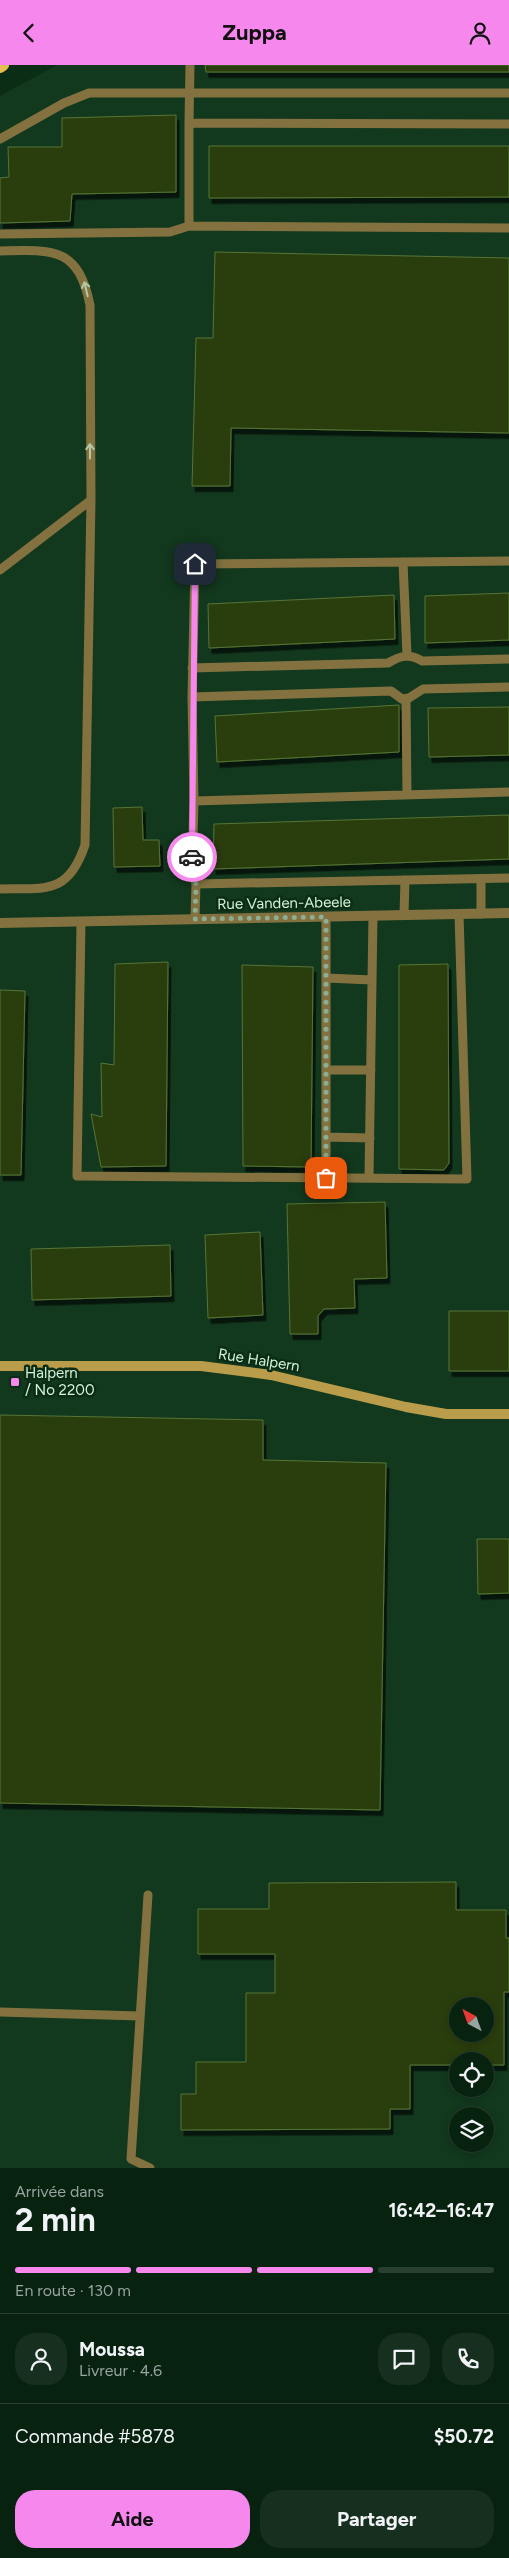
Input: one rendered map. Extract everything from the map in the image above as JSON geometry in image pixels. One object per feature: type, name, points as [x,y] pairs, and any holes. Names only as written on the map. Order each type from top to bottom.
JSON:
[{"type":"street","name":"Rue Vanden-Abeele","points":[[0,923],[509,913]]},
{"type":"street","name":"Rue Halpern","points":[[0,1366],[201,1366],[271,1375],[406,1407],[446,1414],[509,1414]]},
{"type":"lane","points":[[189,225],[190,65]]},
{"type":"lane","points":[[0,139],[64,103],[89,93],[509,93]]},
{"type":"lane","points":[[189,123],[509,124]]},
{"type":"lane","points":[[0,234],[170,232],[189,225],[509,228]]},
{"type":"lane","points":[[0,251],[28,250],[60,254],[74,265],[85,281],[90,305],[91,500],[85,845],[74,872],[51,887],[0,889]]},
{"type":"lane","points":[[0,570],[91,500]]},
{"type":"lane","points":[[195,919],[196,884],[192,873],[194,801],[192,668],[195,564],[509,561]]},
{"type":"lane","points":[[404,562],[407,655]]},
{"type":"lane","points":[[192,668],[388,663],[407,655],[414,656],[422,661],[509,659]]},
{"type":"lane","points":[[192,697],[391,691],[397,697],[406,699],[422,689],[509,687]]},
{"type":"lane","points":[[406,699],[407,795]]},
{"type":"lane","points":[[194,801],[509,792]]},
{"type":"lane","points":[[196,884],[509,878]]},
{"type":"lane","points":[[481,879],[481,914]]},
{"type":"lane","points":[[404,915],[405,880]]},
{"type":"lane","points":[[81,922],[77,1176],[468,1179],[459,914]]},
{"type":"lane","points":[[370,1178],[372,916]]},
{"type":"lane","points":[[326,917],[326,1178]]},
{"type":"lane","points":[[326,978],[372,980]]},
{"type":"lane","points":[[326,1070],[371,1069]]},
{"type":"lane","points":[[326,1137],[370,1138]]},
{"type":"lane","points":[[148,1895],[131,2159],[150,2168]]},
{"type":"lane","points":[[0,2012],[140,2017]]},
{"type":"shaded area","points":[[57,65],[509,65],[509,2168],[0,2168],[0,96]]},
{"type":"building","points":[[205,65],[509,65],[509,72],[206,72]]},
{"type":"building","points":[[176,115],[176,192],[72,194],[70,221],[0,223],[0,178],[9,177],[8,147],[62,147],[62,118]]},
{"type":"building","points":[[209,146],[509,146],[509,197],[209,198]]},
{"type":"building","points":[[215,252],[509,258],[509,433],[231,428],[230,486],[192,486],[196,338],[213,338]]},
{"type":"building","points":[[509,593],[509,640],[425,643],[425,596]]},
{"type":"building","points":[[394,595],[395,639],[209,648],[208,604]]},
{"type":"building","points":[[399,705],[399,752],[217,762],[215,716]]},
{"type":"building","points":[[509,707],[509,755],[429,757],[428,708]]},
{"type":"building","points":[[142,807],[143,840],[159,840],[160,866],[114,867],[113,808]]},
{"type":"building","points":[[509,815],[509,859],[213,869],[214,824]]},
{"type":"building","points":[[168,962],[166,1166],[101,1167],[91,1114],[102,1117],[101,1063],[114,1065],[115,964]]},
{"type":"building","points":[[448,964],[449,1163],[444,1170],[399,1169],[399,965]]},
{"type":"building","points":[[242,965],[313,967],[311,1167],[243,1166]]},
{"type":"building","points":[[0,990],[25,991],[21,1175],[0,1175]]},
{"type":"building","points":[[385,1202],[387,1278],[354,1279],[355,1308],[324,1309],[318,1316],[318,1334],[290,1334],[287,1204]]},
{"type":"building","points":[[260,1232],[263,1315],[208,1318],[205,1235]]},
{"type":"building","points":[[170,1245],[171,1296],[32,1300],[31,1249]]},
{"type":"building","points":[[449,1311],[509,1311],[509,1371],[449,1371]]},
{"type":"building","points":[[0,1415],[263,1420],[263,1460],[386,1463],[380,1810],[0,1803]]},
{"type":"building","points":[[477,1539],[509,1539],[509,1593],[478,1594]]},
{"type":"building","points":[[456,1882],[456,1910],[506,1910],[506,1938],[509,1938],[509,1992],[504,1992],[504,2065],[494,2065],[494,2052],[449,2052],[449,2065],[410,2065],[410,2109],[390,2109],[390,2129],[181,2130],[181,2094],[196,2094],[196,2062],[246,2062],[246,1993],[275,1993],[275,1954],[198,1954],[198,1909],[269,1909],[269,1883]]},
{"type":"way so far","points":[[192,857],[192,873],[196,884],[195,919],[326,917],[326,1178]]},
{"type":"place","name":"Halpern / No 2200","points":[[15,1382]]},
{"type":"route","points":[[192,857],[194,801],[192,683],[195,564]]}]
